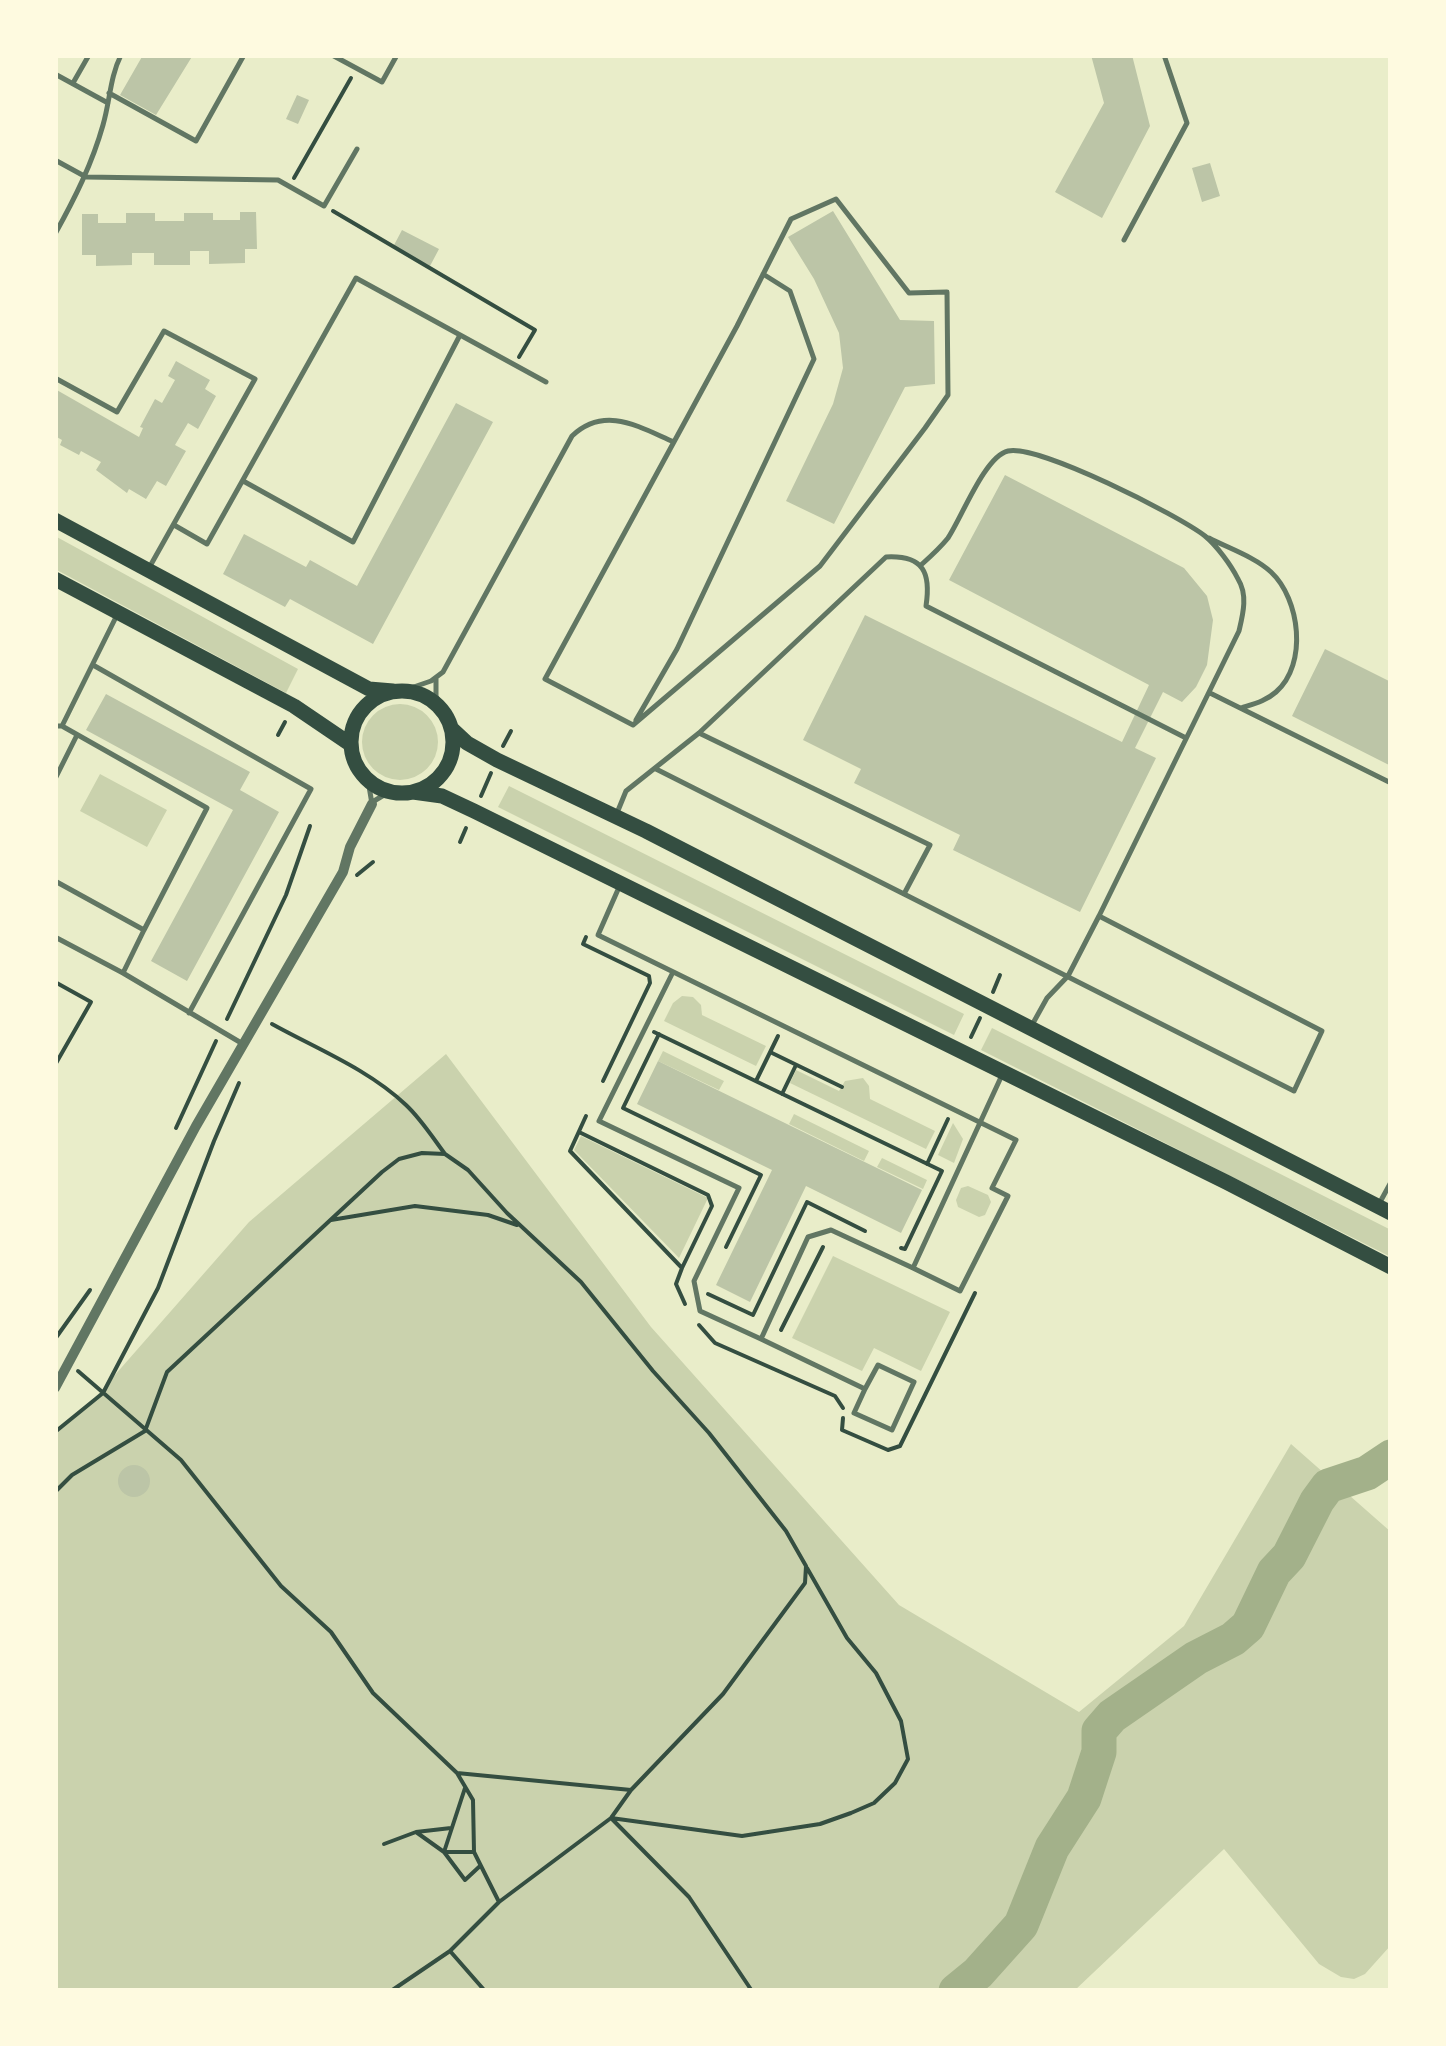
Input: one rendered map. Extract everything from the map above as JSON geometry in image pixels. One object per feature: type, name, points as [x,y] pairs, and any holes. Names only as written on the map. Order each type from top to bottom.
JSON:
[{"type":"main road","points":[[55,520],[369,689],[426,696],[442,709],[452,729],[467,743],[497,760],[615,816],[1384,1210]]},
{"type":"main road","points":[[55,579],[294,706],[350,744]]},
{"type":"main road","points":[[399,691],[374,699],[359,714],[350,744],[354,760],[368,780],[390,792],[442,796],[474,811],[1391,1268]]},
{"type":"main road","points":[[414,792],[443,774],[452,752],[452,729]]},
{"type":"street","points":[[55,1386],[196,1126],[343,872],[350,847],[372,804]]},
{"type":"lane","points":[[73,84],[89,55]]},
{"type":"lane","points":[[55,234],[86,177],[108,103],[114,67],[121,55]]},
{"type":"lane","points":[[109,92],[196,141],[244,55]]},
{"type":"lane","points":[[332,55],[382,82],[397,55]]},
{"type":"lane","points":[[1124,240],[1186,124],[1164,55]]},
{"type":"lane","points":[[55,74],[108,103]]},
{"type":"lane","points":[[55,160],[86,177],[278,180],[324,206],[358,149]]},
{"type":"lane","points":[[836,199],[909,294],[947,292],[948,395],[820,566],[633,725],[545,678],[791,219],[836,199]]},
{"type":"lane","points":[[633,725],[678,649],[814,359],[790,290],[764,274]]},
{"type":"lane","points":[[174,525],[207,544],[356,278],[546,382]]},
{"type":"lane","points":[[55,378],[117,412],[164,331],[256,379],[148,570]]},
{"type":"lane","points":[[244,482],[353,542],[460,335]]},
{"type":"lane","points":[[399,691],[432,682],[443,672],[572,436],[590,423],[622,419],[674,442]]},
{"type":"lane","points":[[920,566],[944,542],[990,462],[1005,451],[1043,455],[1268,569],[1280,582],[1293,618],[1297,648],[1288,677],[1279,690],[1241,708]]},
{"type":"lane","points":[[1030,1028],[1047,998],[1068,976],[1239,631],[1245,607],[1241,582],[1206,537]]},
{"type":"lane","points":[[615,816],[626,791],[700,732],[886,558],[905,556],[920,566],[929,582],[926,606],[1186,738]]},
{"type":"lane","points":[[118,613],[58,726],[207,808],[122,973]]},
{"type":"lane","points":[[92,665],[310,788],[189,1012]]},
{"type":"lane","points":[[436,675],[436,696],[442,709]]},
{"type":"lane","points":[[1209,692],[1391,783]]},
{"type":"lane","points":[[700,732],[930,845],[904,894]]},
{"type":"lane","points":[[55,779],[77,735]]},
{"type":"lane","points":[[656,769],[1294,1091],[1322,1030],[1099,916]]},
{"type":"lane","points":[[368,780],[372,804],[390,792]]},
{"type":"lane","points":[[622,883],[598,935],[1016,1140],[992,1188],[1008,1196],[960,1291],[831,1230],[808,1237],[760,1338]]},
{"type":"lane","points":[[56,884],[144,930]]},
{"type":"lane","points":[[55,937],[244,1044]]},
{"type":"lane","points":[[673,972],[599,1121],[739,1188],[694,1281],[700,1310],[865,1389]]},
{"type":"lane","points":[[913,1268],[1004,1072]]},
{"type":"lane","points":[[1384,1210],[1391,1182]]},
{"type":"lane","points":[[878,1365],[914,1382],[892,1430],[854,1413],[865,1389],[878,1365]]},
{"type":"path","points":[[289,186],[356,68]]},
{"type":"path","points":[[324,206],[535,330],[515,365]]},
{"type":"path","points":[[278,735],[294,706]]},
{"type":"path","points":[[460,842],[510,731]]},
{"type":"path","points":[[174,1132],[286,895],[310,826]]},
{"type":"path","points":[[354,878],[373,862]]},
{"type":"path","points":[[591,926],[583,944],[649,976],[650,983],[602,1084]]},
{"type":"path","points":[[963,1052],[1000,975]]},
{"type":"path","points":[[55,982],[91,1002],[55,1064]]},
{"type":"path","points":[[632,1021],[942,1171],[905,1250],[888,1242]]},
{"type":"path","points":[[263,1034],[270,1022],[346,1062],[408,1106],[446,1154],[468,1170],[581,1282],[786,1531],[847,1638],[876,1672],[901,1722],[908,1759],[895,1784],[874,1803],[820,1824],[742,1836],[611,1818]]},
{"type":"path","points":[[756,1081],[783,1026]]},
{"type":"path","points":[[658,1034],[623,1108],[761,1175],[720,1258]]},
{"type":"path","points":[[770,1052],[842,1087]]},
{"type":"path","points":[[782,1094],[796,1065]]},
{"type":"path","points":[[55,1432],[103,1393],[158,1288],[242,1077]]},
{"type":"path","points":[[927,1164],[952,1109]]},
{"type":"path","points":[[586,1116],[570,1152],[682,1268]]},
{"type":"path","points":[[579,1132],[708,1196],[712,1206],[676,1284],[690,1314],[714,1343],[835,1396],[843,1407],[842,1430],[888,1450],[900,1446],[975,1292]]},
{"type":"path","points":[[55,1492],[72,1475],[146,1431],[167,1372],[398,1159],[422,1153],[446,1154]]},
{"type":"path","points":[[704,1292],[753,1316],[806,1202],[872,1234]]},
{"type":"path","points":[[330,1220],[415,1206],[488,1215],[522,1227]]},
{"type":"path","points":[[780,1330],[821,1248],[832,1244]]},
{"type":"path","points":[[55,1339],[96,1282]]},
{"type":"path","points":[[69,1364],[180,1460],[281,1586],[331,1632],[374,1694],[457,1773],[473,1800],[474,1852],[500,1902]]},
{"type":"path","points":[[391,1991],[450,1951],[500,1902],[611,1818],[632,1790],[722,1694],[805,1584],[806,1566]]},
{"type":"path","points":[[457,1773],[632,1790]]},
{"type":"path","points":[[444,1852],[465,1788]]},
{"type":"path","points":[[611,1818],[689,1896],[752,1991]]},
{"type":"path","points":[[384,1844],[416,1832],[451,1828]]},
{"type":"path","points":[[416,1832],[444,1852],[465,1880],[481,1866]]},
{"type":"path","points":[[444,1852],[474,1852]]},
{"type":"path","points":[[450,1951],[485,1991]]},
{"type":"green space","points":[[55,536],[298,669],[286,693],[55,569]]},
{"type":"green space","points":[[400,704],[427,715],[438,742],[427,769],[400,780],[373,769],[362,742],[373,715]]},
{"type":"green space","points":[[100,774],[167,810],[147,847],[80,811]]},
{"type":"green space","points":[[509,786],[964,1014],[954,1035],[498,807]]},
{"type":"green space","points":[[682,996],[693,997],[701,1005],[702,1015],[766,1046],[756,1066],[664,1021],[673,1003]]},
{"type":"green space","points":[[992,1028],[1391,1230],[1391,1257],[981,1050]]},
{"type":"green space","points":[[663,1051],[724,1081],[719,1090],[658,1061]]},
{"type":"green space","points":[[446,1054],[651,1327],[899,1605],[1079,1712],[1184,1626],[1291,1444],[1391,1532],[1391,1945],[1365,1974],[1354,1979],[1341,1977],[1319,1964],[1224,1849],[1074,1991],[55,1991],[55,1433],[86,1408],[249,1222]]},
{"type":"green space","points":[[796,1070],[839,1091],[845,1081],[863,1078],[869,1086],[870,1099],[935,1131],[926,1149],[790,1083]]},
{"type":"green space","points":[[794,1114],[869,1151],[864,1161],[789,1124]]},
{"type":"green space","points":[[953,1123],[963,1139],[954,1163],[938,1155]]},
{"type":"green space","points":[[581,1136],[708,1198],[679,1258],[574,1150]]},
{"type":"green space","points":[[882,1158],[927,1180],[923,1189],[877,1167]]},
{"type":"green space","points":[[968,1186],[988,1195],[991,1202],[985,1215],[979,1217],[958,1207],[956,1200],[961,1188]]},
{"type":"green space","points":[[833,1256],[950,1312],[921,1371],[874,1348],[862,1371],[792,1338]]},
{"type":"building","points":[[143,55],[193,55],[156,115],[120,95]]},
{"type":"building","points":[[1091,55],[1132,55],[1150,126],[1102,218],[1055,192],[1104,103]]},
{"type":"building","points":[[297,95],[309,100],[298,124],[286,119]]},
{"type":"building","points":[[1210,163],[1220,196],[1202,202],[1192,168]]},
{"type":"building","points":[[833,211],[900,320],[934,321],[935,384],[905,387],[834,524],[786,501],[833,404],[843,368],[839,333],[814,279],[788,237]]},
{"type":"building","points":[[240,212],[256,212],[257,249],[245,249],[245,263],[209,264],[209,251],[190,251],[190,265],[154,265],[154,253],[132,253],[132,265],[96,266],[96,255],[82,255],[82,214],[98,214],[98,223],[126,223],[126,213],[155,213],[155,221],[184,221],[184,213],[213,213],[213,220],[240,220]]},
{"type":"building","points":[[402,230],[439,249],[430,266],[393,247]]},
{"type":"building","points":[[176,361],[210,380],[205,389],[216,396],[198,429],[188,423],[175,445],[186,451],[166,486],[157,481],[146,499],[129,489],[127,493],[96,470],[101,462],[60,445],[62,440],[55,436],[55,389],[139,437],[155,399],[162,403],[175,380],[168,376]]},
{"type":"building","points":[[456,403],[493,422],[373,644],[290,599],[285,607],[223,574],[244,534],[306,567],[310,560],[357,586]]},
{"type":"building","points":[[1005,475],[1184,568],[1207,596],[1213,620],[1207,665],[1196,687],[1182,702],[1163,692],[1135,748],[1156,758],[1080,912],[953,850],[960,835],[854,783],[861,769],[803,740],[865,615],[1122,742],[1149,685],[949,580]]},
{"type":"building","points":[[1325,649],[1391,682],[1391,766],[1292,716]]},
{"type":"building","points":[[106,694],[250,772],[240,790],[279,812],[187,981],[151,961],[233,810],[86,730]]},
{"type":"building","points":[[658,1061],[922,1190],[901,1233],[806,1186],[750,1302],[716,1285],[772,1170],[637,1104]]},
{"type":"building","points":[[134,1465],[145,1470],[150,1481],[145,1492],[134,1497],[123,1492],[118,1481],[123,1470]]},
{"type":"waterway","points":[[956,1991],[978,1973],[1021,1925],[1052,1848],[1084,1798],[1099,1752],[1099,1731],[1112,1716],[1248,1626],[1274,1572],[1289,1556],[1328,1486],[1367,1473],[1391,1457]]}]
